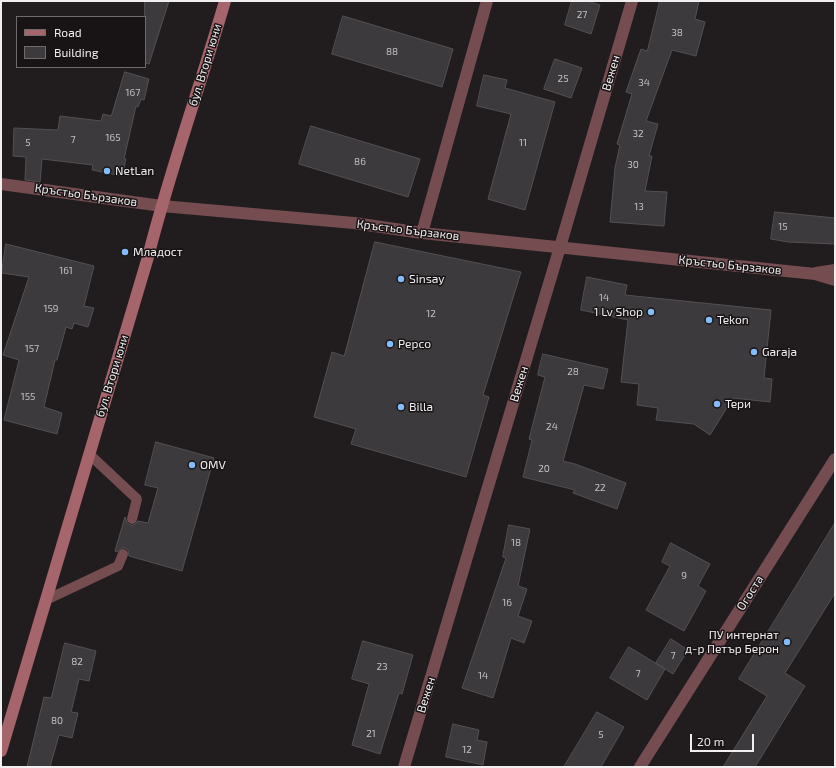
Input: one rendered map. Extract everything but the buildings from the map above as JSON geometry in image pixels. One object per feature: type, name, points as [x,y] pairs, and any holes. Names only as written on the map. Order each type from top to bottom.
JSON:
[{"type":"street","name":"бул. Втори юни","points":[[1,751],[162,206],[225,1]]},
{"type":"street","points":[[422,233],[487,1]]},
{"type":"street","name":"Вежен","points":[[404,767],[632,1]]},
{"type":"street","name":"Кръстьо Бързаков","points":[[1,184],[162,206],[354,223],[422,233],[815,274],[835,280]]},
{"type":"street","name":"Кръстьо Бързаков","points":[[815,274],[835,270]]},
{"type":"street","name":"Огоста","points":[[640,767],[835,459]]},
{"type":"lane","points":[[89,454],[137,500],[132,519]]},
{"type":"lane","points":[[46,600],[118,566],[123,554]]},
{"type":"place","name":"NetLan","points":[[107,171]]},
{"type":"place","name":"Младост","points":[[125,252]]},
{"type":"place","name":"Sinsay","points":[[401,279]]},
{"type":"place","name":"1 Lv Shop","points":[[651,312]]},
{"type":"place","name":"Tekon","points":[[709,320]]},
{"type":"place","name":"Pepco","points":[[390,344]]},
{"type":"place","name":"Garaja","points":[[754,352]]},
{"type":"place","name":"Тери","points":[[717,404]]},
{"type":"place","name":"Billa","points":[[401,407]]},
{"type":"place","name":"OMV","points":[[192,465]]},
{"type":"place","name":"ПУ интернат д-р Петър Берон","points":[[787,642]]}]
